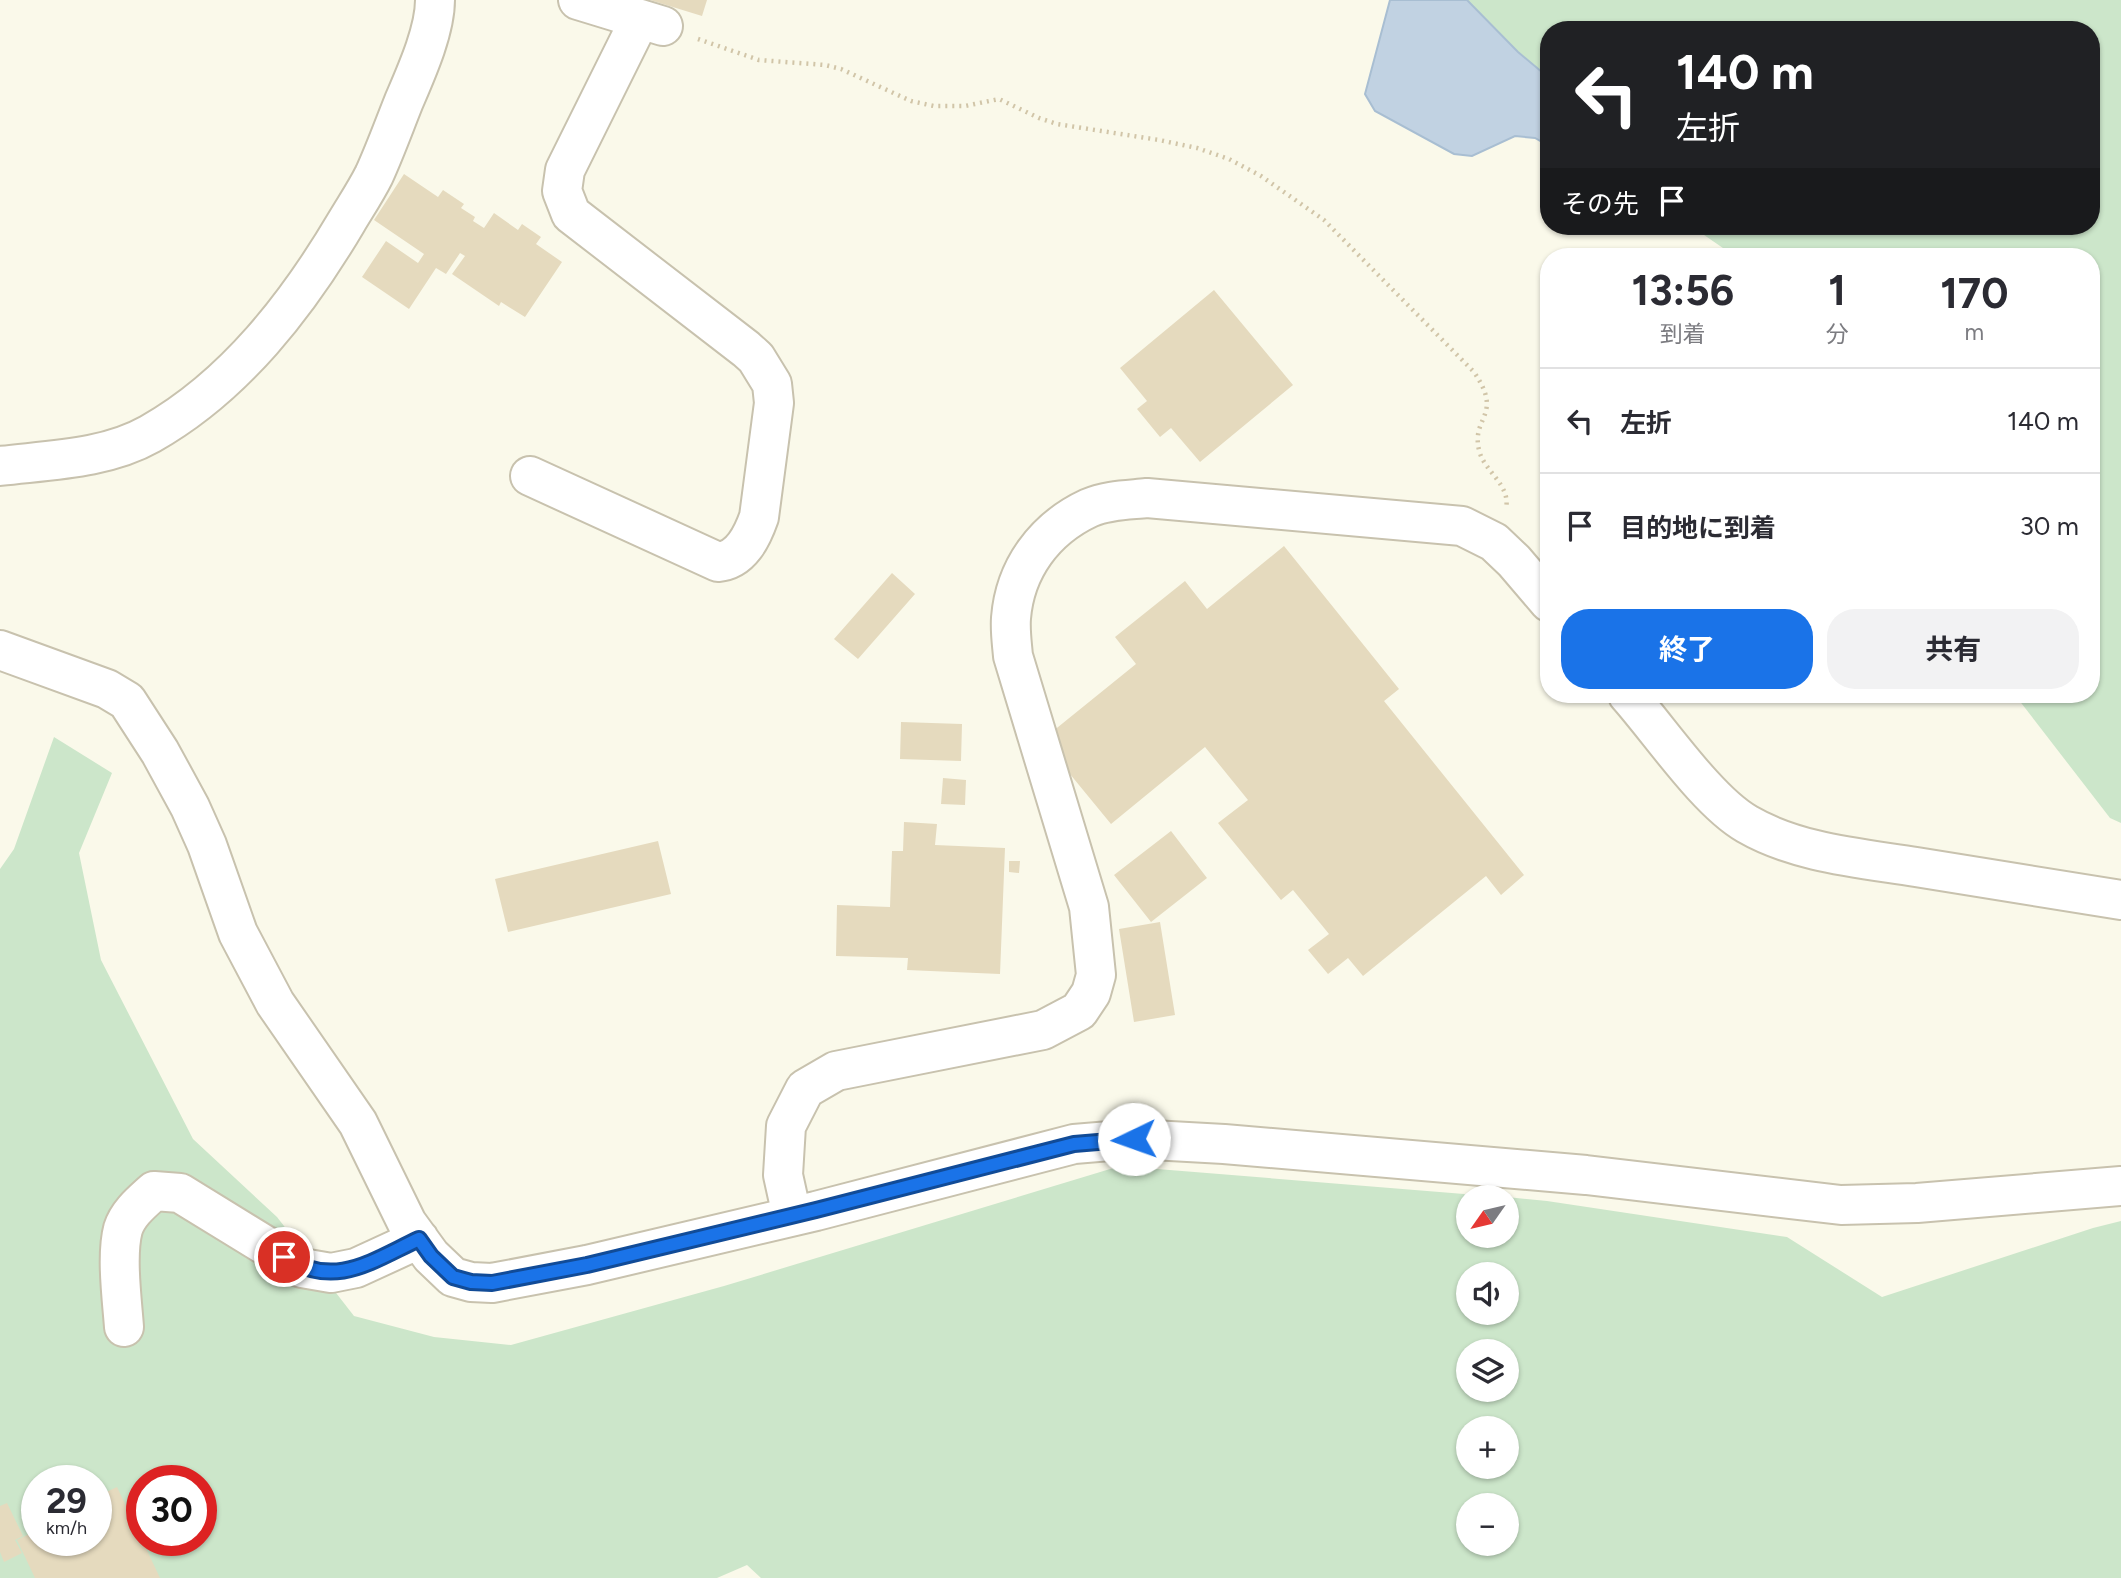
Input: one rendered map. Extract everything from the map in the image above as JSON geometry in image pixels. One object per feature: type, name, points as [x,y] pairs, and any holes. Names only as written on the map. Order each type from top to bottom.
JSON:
[{"type":"street","points":[[0,466],[123,448],[181,415],[251,352],[286,313],[330,249],[373,176],[417,69],[435,12],[435,0]]},
{"type":"street","points":[[530,476],[718,562],[729,561],[754,533],[760,517],[774,403],[772,384],[756,358],[571,214],[562,191],[565,170],[652,22],[579,0]]},
{"type":"street","points":[[792,1216],[783,1175],[786,1126],[805,1089],[836,1071],[1043,1030],[1079,1011],[1091,993],[1096,975],[1089,907],[1013,656],[1011,618],[1018,582],[1031,554],[1053,531],[1089,508],[1111,501],[1147,498],[1451,524],[1462,526],[1487,538],[1514,561],[1540,591]]},
{"type":"street","points":[[0,650],[107,689],[127,702],[160,752],[190,807],[207,845],[238,933],[275,1003],[358,1123],[407,1223],[431,1256],[453,1277],[471,1282],[492,1283],[587,1265],[1074,1144],[1134,1139],[1237,1145],[1586,1175],[1841,1205],[1917,1203],[2121,1186]]},
{"type":"street","points":[[1635,703],[1723,805],[1745,823],[1776,838],[1827,852],[2121,900]]},
{"type":"street","points":[[124,1327],[120,1265],[124,1229],[135,1208],[154,1191],[180,1193],[302,1268],[331,1273],[356,1268],[419,1239]]},
{"type":"path","points":[[652,22],[759,60],[797,65],[825,65],[841,69],[911,101],[934,106],[965,106],[999,99],[1057,124],[1159,139],[1198,148],[1229,159],[1261,176],[1324,220],[1456,352],[1480,381],[1488,403],[1477,434],[1479,453],[1503,487],[1508,499],[1504,515],[1487,538]]},
{"type":"green space","points":[[1459,0],[2121,0],[2121,823],[2110,818],[2021,703],[2100,703],[2100,248],[1723,248],[1704,235],[2100,235],[2100,21],[1540,21],[1540,86]]},
{"type":"green space","points":[[54,737],[112,773],[79,853],[101,960],[193,1139],[277,1217],[354,1316],[434,1337],[511,1345],[724,1286],[1120,1166],[1456,1193],[1456,1248],[1519,1248],[1519,1198],[1787,1237],[1882,1297],[2121,1221],[2121,1578],[761,1578],[747,1565],[717,1578],[0,1578],[0,869],[14,849]]},
{"type":"water","points":[[1390,0],[1467,0],[1540,70],[1540,141],[1515,136],[1472,156],[1454,154],[1375,111],[1365,94]]},
{"type":"building","points":[[650,0],[707,0],[702,16]]},
{"type":"building","points":[[404,174],[438,197],[443,190],[464,204],[461,208],[475,217],[473,221],[484,228],[494,213],[518,230],[522,224],[541,237],[536,244],[562,262],[525,317],[501,302],[499,306],[452,274],[465,256],[460,253],[446,274],[436,268],[409,309],[362,277],[386,241],[418,263],[424,254],[374,220]]},
{"type":"building","points":[[1214,290],[1293,385],[1200,462],[1171,428],[1160,437],[1137,409],[1147,401],[1120,368]]},
{"type":"building","points":[[1284,546],[1399,689],[1384,701],[1524,875],[1501,895],[1486,876],[1363,976],[1348,958],[1328,974],[1308,950],[1329,934],[1293,890],[1281,900],[1218,823],[1248,800],[1205,747],[1111,824],[1042,740],[1136,664],[1115,637],[1185,581],[1207,609]]},
{"type":"building","points":[[892,573],[915,594],[858,659],[834,639]]},
{"type":"building","points":[[901,722],[962,724],[961,761],[900,759]]},
{"type":"building","points":[[943,778],[966,780],[965,805],[941,804]]},
{"type":"building","points":[[904,822],[937,824],[935,845],[1005,848],[1000,974],[907,970],[908,958],[836,956],[837,905],[890,907],[892,851],[903,851]]},
{"type":"building","points":[[1171,831],[1207,878],[1151,922],[1114,875]]},
{"type":"building","points":[[658,841],[671,894],[508,932],[495,879]]},
{"type":"building","points":[[1009,861],[1020,861],[1019,873],[1009,872]]},
{"type":"building","points":[[1160,922],[1175,1015],[1134,1022],[1119,929]]},
{"type":"building","points":[[117,1487],[126,1506],[126,1556],[150,1556],[160,1578],[35,1578],[25,1556],[112,1556],[112,1489]]},
{"type":"building","points":[[7,1503],[21,1532],[21,1537],[15,1540],[21,1554],[4,1562],[0,1552],[0,1506]]},
{"type":"route","points":[[284,1257],[302,1268],[331,1273],[356,1268],[419,1239],[431,1256],[453,1277],[471,1282],[492,1283],[587,1265],[1074,1144],[1134,1139]]}]
